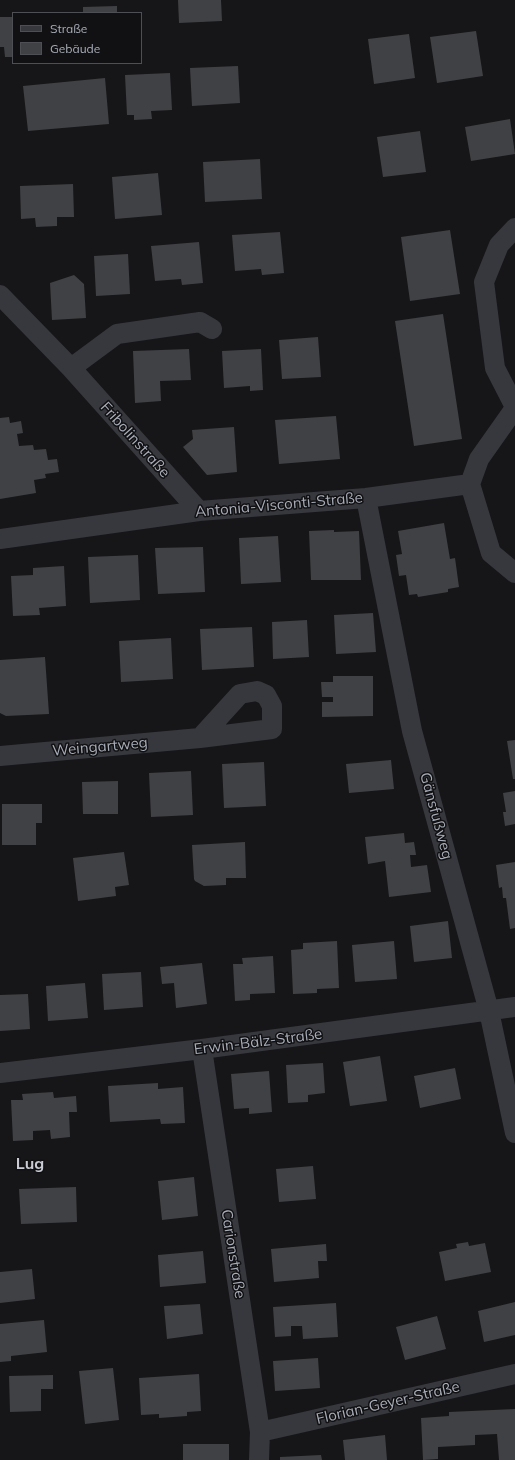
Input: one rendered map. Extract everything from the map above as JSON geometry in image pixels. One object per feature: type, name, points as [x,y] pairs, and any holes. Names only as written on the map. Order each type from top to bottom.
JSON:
[{"type":"street","points":[[515,228],[499,245],[484,282],[495,368],[515,408],[479,458],[470,484],[491,554],[515,572]]},
{"type":"street","name":"Fribolinstraße","points":[[0,295],[70,368],[199,511]]},
{"type":"street","points":[[70,368],[116,334],[200,322],[212,329]]},
{"type":"street","name":"Antonia-Visconti-Straße","points":[[0,539],[199,511],[366,498],[470,484]]},
{"type":"street","name":"Gänsfußweg","points":[[366,498],[412,731],[489,1012],[515,1133]]},
{"type":"street","name":"Weingartweg","points":[[0,756],[200,738]]},
{"type":"street","name":"Erwin-Bälz-Straße","points":[[0,1073],[202,1049],[489,1012],[515,1007]]},
{"type":"street","name":"Carionstraße","points":[[202,1049],[260,1432],[259,1460]]},
{"type":"street","name":"Florian-Geyer-Straße","points":[[260,1432],[515,1374]]},
{"type":"building","points":[[178,0],[221,0],[222,21],[179,23]]},
{"type":"building","points":[[117,6],[117,12],[83,12],[83,7]]},
{"type":"building","points":[[0,17],[12,17],[12,57],[5,57],[4,47],[0,47]]},
{"type":"building","points":[[476,31],[483,76],[437,83],[430,37]]},
{"type":"building","points":[[409,34],[415,78],[374,84],[368,39]]},
{"type":"building","points":[[238,66],[240,103],[192,106],[190,68]]},
{"type":"building","points":[[170,73],[172,110],[151,111],[152,119],[134,120],[134,115],[127,115],[125,75]]},
{"type":"building","points":[[105,78],[109,124],[28,131],[23,86]]},
{"type":"building","points":[[510,119],[515,154],[471,161],[465,127]]},
{"type":"building","points":[[420,131],[426,172],[383,177],[377,137]]},
{"type":"building","points":[[260,159],[262,199],[205,202],[203,162]]},
{"type":"building","points":[[158,173],[162,215],[115,219],[112,177]]},
{"type":"building","points":[[73,184],[74,217],[57,217],[57,226],[36,227],[35,218],[21,219],[20,186]]},
{"type":"building","points":[[450,230],[460,294],[410,301],[401,237]]},
{"type":"building","points":[[280,232],[284,273],[262,275],[261,269],[235,271],[232,235]]},
{"type":"building","points":[[199,242],[203,283],[182,285],[181,279],[155,281],[151,246]]},
{"type":"building","points":[[128,254],[130,294],[96,296],[94,256]]},
{"type":"building","points":[[74,275],[84,284],[86,318],[52,320],[50,283]]},
{"type":"building","points":[[443,314],[462,439],[414,446],[395,321]]},
{"type":"building","points":[[318,337],[321,377],[282,379],[279,340]]},
{"type":"building","points":[[189,349],[191,380],[160,381],[161,401],[135,403],[133,351]]},
{"type":"building","points":[[261,349],[263,390],[250,391],[250,386],[224,388],[222,351]]},
{"type":"building","points":[[336,416],[340,459],[279,464],[275,420]]},
{"type":"building","points":[[9,417],[10,423],[21,421],[23,433],[17,434],[19,446],[33,445],[34,450],[46,449],[48,460],[57,459],[59,472],[45,474],[46,478],[34,480],[36,493],[0,499],[0,418]]},
{"type":"building","points":[[234,427],[237,472],[207,475],[183,447],[193,439],[192,430]]},
{"type":"building","points":[[444,523],[450,559],[455,558],[459,587],[448,589],[448,592],[418,597],[417,594],[409,595],[406,575],[399,576],[396,555],[402,554],[398,531]]},
{"type":"building","points":[[334,530],[334,532],[359,531],[361,580],[311,580],[309,531]]},
{"type":"building","points":[[278,536],[281,582],[241,584],[239,538]]},
{"type":"building","points":[[203,547],[205,592],[158,594],[155,548]]},
{"type":"building","points":[[138,555],[140,600],[90,603],[88,557]]},
{"type":"building","points":[[64,566],[66,606],[39,608],[40,615],[13,616],[11,576],[33,575],[33,568]]},
{"type":"building","points":[[373,613],[376,652],[336,654],[334,615]]},
{"type":"building","points":[[307,620],[309,657],[273,659],[272,622]]},
{"type":"building","points":[[252,627],[254,667],[202,670],[200,629]]},
{"type":"building","points":[[171,638],[173,679],[121,682],[119,641]]},
{"type":"building","points":[[45,657],[49,714],[6,716],[0,713],[0,660]]},
{"type":"building","points":[[333,676],[373,676],[373,716],[322,717],[322,702],[333,702],[333,697],[322,697],[321,682],[333,682]]},
{"type":"building","points":[[515,740],[515,779],[513,779],[507,741]]},
{"type":"building","points":[[391,760],[394,789],[349,793],[346,764]]},
{"type":"building","points":[[264,762],[266,806],[224,808],[222,764]]},
{"type":"building","points":[[191,771],[193,815],[151,817],[149,773]]},
{"type":"building","points":[[118,781],[118,814],[83,814],[82,782]]},
{"type":"building","points":[[515,791],[515,824],[505,826],[503,812],[506,812],[503,793]]},
{"type":"building","points":[[2,804],[42,804],[42,823],[36,823],[36,845],[2,845]]},
{"type":"building","points":[[404,833],[405,843],[414,842],[416,855],[410,855],[411,867],[427,865],[431,892],[389,897],[385,861],[368,864],[365,837]]},
{"type":"building","points":[[245,842],[246,878],[226,878],[226,885],[204,886],[195,881],[192,845]]},
{"type":"building","points":[[124,852],[129,885],[115,887],[116,896],[78,901],[73,858]]},
{"type":"building","points":[[515,862],[515,928],[510,929],[506,898],[503,898],[502,887],[499,888],[496,865]]},
{"type":"building","points":[[448,921],[452,958],[414,962],[410,926]]},
{"type":"building","points":[[337,941],[339,988],[317,989],[317,993],[293,994],[291,950],[303,949],[303,943]]},
{"type":"building","points":[[394,941],[397,979],[355,982],[352,945]]},
{"type":"building","points":[[273,956],[275,993],[250,994],[250,1000],[235,1001],[233,964],[243,964],[242,958]]},
{"type":"building","points":[[202,963],[207,1004],[176,1008],[174,983],[162,984],[160,967]]},
{"type":"building","points":[[141,972],[143,1007],[104,1010],[102,974]]},
{"type":"building","points":[[85,983],[88,1018],[48,1021],[46,986]]},
{"type":"building","points":[[28,994],[30,1029],[0,1031],[0,995]]},
{"type":"building","points":[[380,1056],[387,1101],[350,1106],[343,1062]]},
{"type":"building","points":[[323,1063],[325,1093],[308,1095],[308,1102],[288,1103],[286,1065]]},
{"type":"building","points":[[455,1068],[461,1099],[420,1108],[414,1076]]},
{"type":"building","points":[[269,1071],[272,1112],[249,1114],[249,1108],[234,1109],[231,1074]]},
{"type":"building","points":[[158,1083],[158,1089],[183,1087],[185,1123],[161,1124],[160,1119],[110,1122],[108,1086]]},
{"type":"building","points":[[53,1092],[54,1098],[76,1096],[77,1112],[69,1112],[70,1137],[51,1139],[50,1130],[33,1131],[33,1140],[13,1141],[11,1100],[23,1100],[22,1094]]},
{"type":"building","points":[[313,1166],[316,1199],[279,1202],[276,1169]]},
{"type":"building","points":[[194,1177],[198,1216],[162,1220],[158,1181]]},
{"type":"building","points":[[76,1187],[77,1222],[21,1224],[19,1189]]},
{"type":"building","points":[[468,1242],[469,1246],[485,1243],[491,1272],[445,1281],[439,1252],[457,1248],[456,1244]]},
{"type":"building","points":[[326,1244],[327,1261],[318,1261],[319,1278],[274,1282],[271,1249]]},
{"type":"building","points":[[203,1251],[206,1283],[160,1287],[158,1255]]},
{"type":"building","points":[[32,1269],[35,1299],[0,1303],[0,1272]]},
{"type":"building","points":[[515,1302],[515,1335],[484,1342],[478,1311]]},
{"type":"building","points":[[336,1303],[338,1337],[303,1339],[302,1326],[291,1326],[291,1336],[275,1337],[273,1307]]},
{"type":"building","points":[[200,1304],[203,1334],[167,1339],[164,1306]]},
{"type":"building","points":[[437,1316],[446,1349],[405,1360],[396,1327]]},
{"type":"building","points":[[44,1320],[47,1352],[11,1356],[11,1361],[0,1362],[0,1324]]},
{"type":"building","points":[[318,1358],[320,1388],[275,1391],[273,1361]]},
{"type":"building","points":[[113,1368],[119,1420],[85,1424],[79,1371]]},
{"type":"building","points":[[199,1374],[201,1411],[187,1412],[187,1416],[159,1418],[159,1414],[141,1415],[139,1378]]},
{"type":"building","points":[[53,1375],[53,1389],[41,1389],[41,1411],[10,1412],[9,1376]]},
{"type":"building","points":[[515,1409],[515,1460],[499,1460],[497,1434],[475,1435],[475,1445],[438,1447],[438,1459],[423,1460],[421,1418],[449,1416],[449,1412]]},
{"type":"building","points":[[385,1435],[387,1460],[345,1460],[343,1440]]},
{"type":"building","points":[[183,1444],[229,1444],[229,1460],[183,1460]]},
{"type":"building","points":[[321,1455],[322,1460],[280,1460],[280,1457]]},
{"type":"district","name":"Lug","points":[[30,1164]]}]
